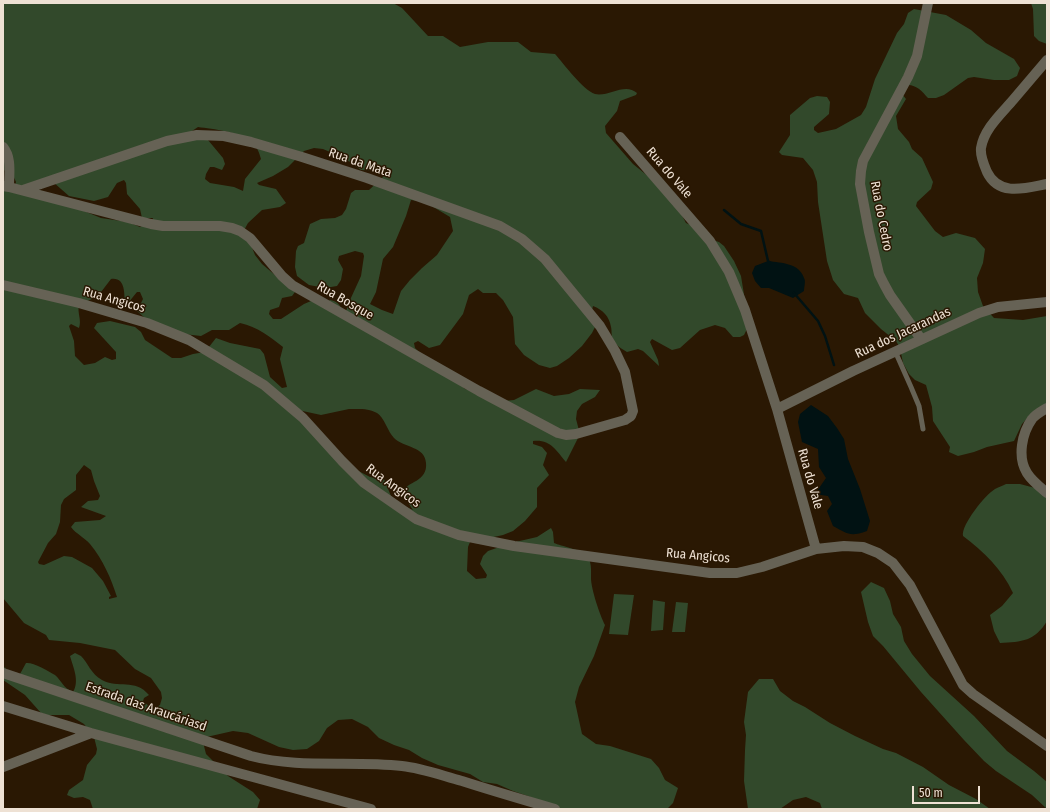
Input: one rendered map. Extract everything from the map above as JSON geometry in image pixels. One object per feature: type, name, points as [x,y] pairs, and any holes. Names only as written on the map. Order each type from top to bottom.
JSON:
[{"type":"street","name":"Rua do Cedro","points":[[921,339],[890,295],[879,274],[860,184],[863,161],[908,77],[916,56],[928,3]]},
{"type":"street","points":[[1047,60],[993,124],[984,138],[981,150],[983,162],[989,176],[997,184],[1007,189],[1020,189],[1047,184]]},
{"type":"street","name":"Rua da Mata","points":[[23,190],[167,141],[197,135],[224,136],[251,142],[302,157],[367,178],[500,226],[522,239],[545,259],[595,320],[616,351],[625,372]]},
{"type":"street","name":"Rua do Vale","points":[[620,137],[710,241],[729,272],[745,310],[777,409],[816,549]]},
{"type":"street","points":[[3,147],[9,158],[6,186]]},
{"type":"street","name":"Rua Bosque","points":[[6,186],[151,224],[163,226],[220,226],[240,231],[250,238],[282,276],[292,285],[479,391],[558,433],[566,435],[576,434],[625,420],[631,416],[633,411],[625,372]]},
{"type":"street","name":"Rua Angicos","points":[[3,285],[79,303],[148,323],[189,340],[264,385],[303,418],[364,483],[416,519],[459,535],[514,546],[710,572],[737,573],[762,567],[816,549]]},
{"type":"street","name":"Rua dos Jacarandas","points":[[777,409],[895,351],[980,313],[998,307],[1047,302]]},
{"type":"street","points":[[1047,408],[1038,413],[1032,419],[1022,443],[1022,456],[1023,465],[1027,473],[1047,493]]},
{"type":"street","points":[[816,549],[844,546],[863,547],[878,552],[893,563],[910,585],[963,685],[973,694],[1047,746]]},
{"type":"street","name":"Estrada das Araucáriasd","points":[[3,673],[251,756],[281,762],[403,766],[436,774],[555,809]]},
{"type":"street","points":[[3,706],[91,733],[371,809]]},
{"type":"street","points":[[3,767],[91,733]]},
{"type":"lane","points":[[895,351],[919,406],[923,429]]},
{"type":"green space","points":[[393,3],[402,8],[428,36],[443,36],[460,47],[488,42],[518,42],[531,52],[555,54],[579,82],[590,92],[595,94],[606,94],[627,89],[637,93],[636,95],[620,101],[617,111],[605,126],[606,133],[633,164],[659,185],[678,208],[686,223],[698,228],[709,239],[719,242],[724,246],[734,261],[741,276],[748,319],[747,329],[744,335],[740,337],[733,337],[725,328],[715,325],[700,330],[680,348],[672,350],[652,339],[650,342],[659,366],[643,351],[638,349],[627,352],[617,345],[612,338],[610,323],[607,317],[600,309],[593,306],[592,310],[596,325],[592,333],[582,346],[569,358],[557,366],[550,368],[539,365],[524,355],[515,344],[513,317],[503,300],[496,293],[483,293],[478,289],[469,295],[463,314],[440,345],[429,348],[418,341],[414,343],[415,348],[421,354],[450,373],[465,389],[491,393],[504,401],[514,400],[536,389],[554,396],[569,394],[580,389],[600,390],[595,397],[582,404],[577,411],[576,419],[580,434],[566,462],[552,446],[544,442],[533,441],[533,444],[542,447],[547,453],[543,465],[549,475],[537,488],[537,507],[525,521],[513,531],[503,535],[470,542],[468,547],[467,571],[476,579],[486,578],[487,575],[480,564],[483,556],[488,551],[511,543],[537,537],[551,528],[554,543],[580,551],[588,557],[591,566],[591,583],[594,595],[605,625],[594,656],[579,687],[575,702],[582,734],[596,744],[610,746],[651,759],[659,768],[665,780],[678,788],[673,803],[667,809],[559,809],[497,784],[483,782],[470,774],[438,765],[409,750],[379,738],[368,727],[352,719],[338,720],[327,728],[319,741],[307,749],[293,750],[279,747],[248,733],[233,731],[202,738],[206,754],[228,776],[253,792],[260,800],[257,809],[93,809],[90,800],[83,797],[74,798],[67,795],[69,790],[83,780],[87,765],[96,754],[97,749],[94,737],[84,724],[69,715],[47,715],[41,713],[25,695],[3,680],[3,669],[5,667],[8,676],[20,674],[26,663],[29,663],[55,675],[73,692],[76,679],[70,656],[75,653],[81,656],[98,678],[108,683],[132,685],[144,690],[149,695],[144,698],[143,701],[150,707],[155,708],[160,705],[162,698],[161,692],[151,678],[135,669],[115,650],[80,643],[49,640],[46,635],[24,623],[3,598],[3,190],[14,188],[16,182],[10,169],[3,171],[3,4]],"holes":[[[198,127],[226,132],[241,136],[254,144],[261,159],[245,179],[243,191],[234,187],[210,183],[205,179],[210,167],[222,170],[225,164],[223,158],[208,140],[192,135],[192,131]],[[314,148],[323,149],[344,158],[361,170],[381,171],[383,177],[369,190],[355,190],[351,193],[346,209],[342,215],[335,218],[321,219],[310,224],[304,243],[298,246],[296,251],[295,267],[297,276],[309,285],[325,288],[337,286],[341,280],[343,269],[338,260],[339,256],[355,251],[363,253],[364,256],[361,276],[345,314],[338,303],[330,300],[326,304],[311,301],[281,319],[273,319],[269,314],[270,310],[279,307],[282,298],[292,296],[295,292],[262,264],[255,255],[251,245],[242,234],[248,223],[262,210],[280,207],[286,203],[276,189],[259,185],[257,183],[288,167],[304,151]],[[124,180],[126,183],[127,194],[140,209],[142,218],[153,218],[152,223],[145,224],[140,227],[128,222],[101,218],[38,192],[40,182],[53,182],[69,196],[94,201],[108,197],[117,183]],[[411,200],[425,202],[450,217],[453,231],[437,255],[422,268],[401,291],[393,314],[370,304],[376,292],[383,259],[393,247]],[[111,279],[116,279],[122,283],[125,304],[128,303],[137,292],[140,292],[143,299],[137,311],[153,325],[166,332],[201,336],[212,330],[229,330],[240,323],[258,329],[283,347],[280,359],[287,387],[282,388],[270,377],[264,354],[260,349],[230,343],[216,338],[205,352],[181,358],[172,358],[145,340],[141,332],[135,327],[110,321],[97,323],[94,328],[116,352],[116,359],[112,360],[105,357],[95,363],[84,365],[75,356],[74,341],[69,326],[71,324],[79,328],[79,305],[98,296]],[[349,409],[371,410],[377,413],[384,421],[394,438],[403,444],[418,450],[425,457],[426,469],[424,474],[417,481],[406,487],[405,490],[406,498],[413,510],[393,501],[384,479],[370,477],[347,465],[298,410],[321,415]],[[84,465],[91,470],[100,496],[98,500],[88,501],[81,507],[106,516],[100,520],[75,522],[71,527],[90,544],[99,556],[117,597],[109,599],[111,596],[103,581],[92,568],[72,557],[64,556],[44,565],[39,564],[38,562],[48,543],[56,534],[60,522],[61,505],[64,499],[76,490],[76,475]]]},
{"type":"green space","points":[[1031,3],[1047,3],[1047,44],[1039,41],[1034,36],[1033,9]]},
{"type":"green space","points":[[914,9],[946,15],[971,30],[986,43],[1014,59],[1020,68],[1017,76],[1009,80],[994,80],[974,77],[968,78],[944,95],[936,98],[928,98],[916,87],[906,85],[902,94],[906,99],[896,116],[898,129],[909,142],[912,149],[922,158],[933,182],[931,189],[917,202],[916,206],[935,231],[943,237],[956,233],[975,238],[985,249],[983,263],[977,278],[978,292],[983,306],[994,318],[1023,320],[1047,316],[1047,403],[1042,411],[1031,414],[1022,424],[1014,441],[958,456],[949,452],[950,447],[933,421],[932,407],[926,385],[915,380],[909,374],[903,363],[900,348],[896,341],[865,313],[858,298],[844,294],[833,280],[827,261],[818,202],[817,182],[813,170],[803,158],[782,155],[779,152],[790,135],[790,115],[810,98],[817,96],[827,97],[830,102],[829,114],[814,127],[814,130],[818,133],[836,129],[861,115],[866,107],[875,79],[897,33],[904,24],[908,13]]},
{"type":"green space","points":[[1006,484],[1020,484],[1035,488],[1047,496],[1047,621],[1038,633],[1027,639],[1015,642],[1000,643],[994,631],[990,615],[1002,606],[1013,593],[1004,576],[978,548],[963,536],[963,531],[980,504],[991,492]]},
{"type":"green space","points":[[871,582],[884,588],[890,601],[893,614],[901,627],[904,641],[912,654],[930,676],[974,716],[1007,751],[1047,782],[1047,809],[1032,795],[996,771],[984,761],[921,692],[873,636],[861,592]]},
{"type":"green space","points":[[614,594],[634,595],[628,635],[609,634]]},
{"type":"green space","points":[[653,600],[665,602],[663,630],[651,631]]},
{"type":"green space","points":[[676,602],[688,603],[685,632],[672,632]]},
{"type":"green space","points":[[759,679],[773,679],[780,691],[793,701],[855,736],[883,749],[896,753],[923,767],[949,785],[976,799],[990,809],[822,809],[820,803],[806,797],[793,800],[780,809],[748,809],[744,781],[746,735],[744,722],[748,692]]},
{"type":"shaded area","points":[[768,261],[784,263],[798,269],[805,279],[804,291],[793,298],[769,288],[761,288],[755,281],[752,273],[755,266]]},
{"type":"shaded area","points":[[811,405],[828,416],[844,439],[848,459],[860,489],[870,521],[867,531],[857,534],[849,534],[833,526],[827,511],[832,504],[828,496],[815,494],[826,478],[819,467],[818,449],[802,442],[798,422],[800,414]]},
{"type":"waterway","points":[[724,210],[741,224],[761,231],[768,261],[770,263]]},
{"type":"waterway","points":[[794,293],[818,321],[825,336],[834,365]]}]
